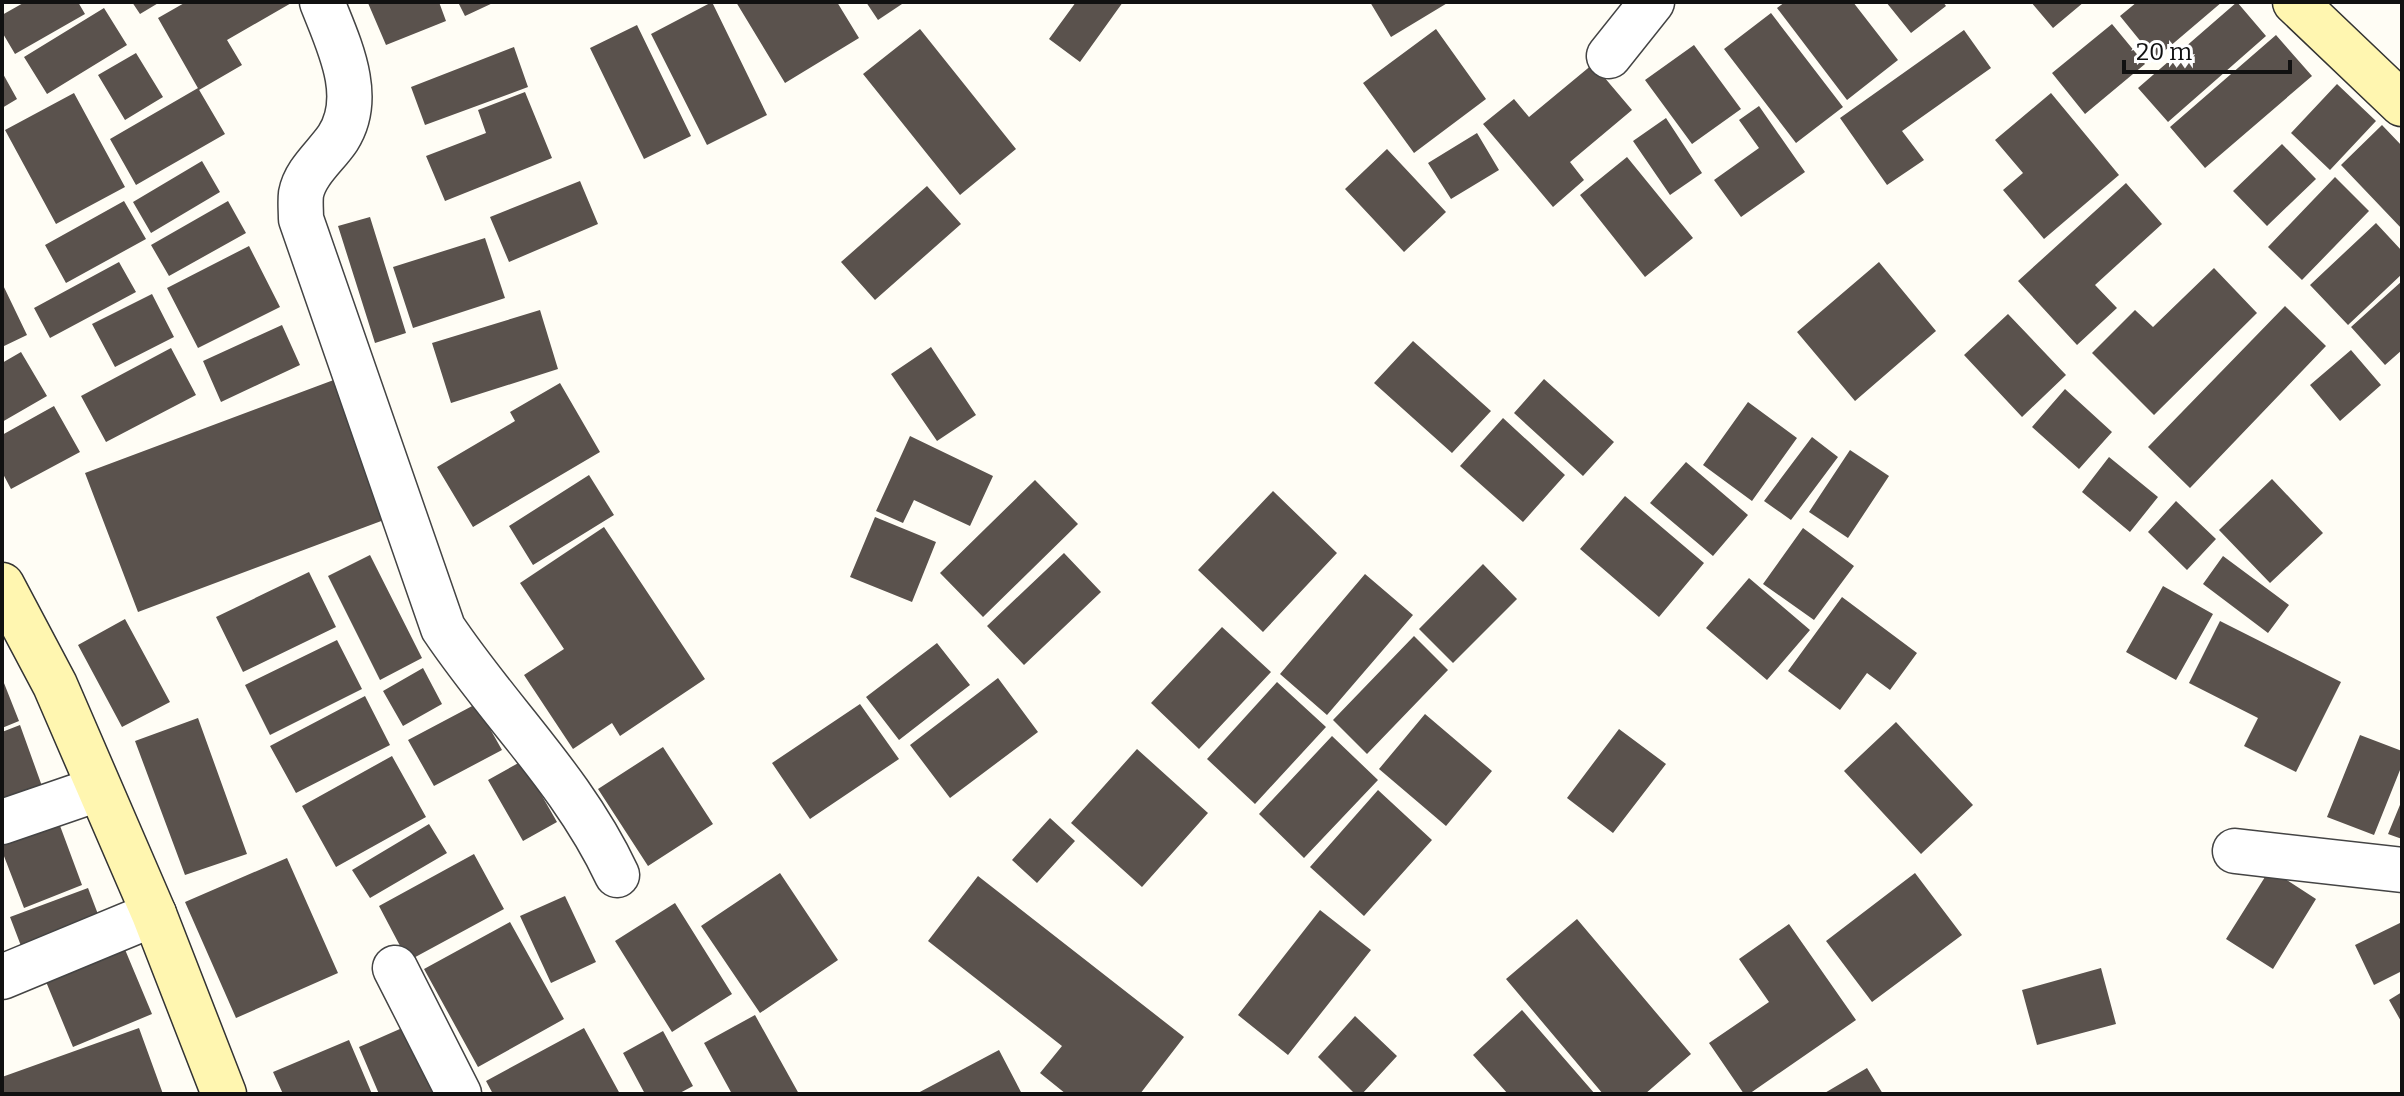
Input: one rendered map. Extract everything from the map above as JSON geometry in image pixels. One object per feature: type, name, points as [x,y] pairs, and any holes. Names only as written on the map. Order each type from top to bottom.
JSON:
[{"type":"street","points":[[322,2],[343,54],[348,110],[338,139],[314,168],[301,193],[301,219],[443,628],[471,670],[564,785],[602,844],[617,875]]},
{"type":"street","points":[[1609,56],[1652,2]]},
{"type":"street","points":[[2295,2],[2402,104]]},
{"type":"street","points":[[2,585],[55,685],[154,914],[224,1094]]},
{"type":"street","points":[[2,822],[98,789]]},
{"type":"street","points":[[2235,851],[2402,870]]},
{"type":"street","points":[[2,977],[154,914]]},
{"type":"street","points":[[395,968],[459,1094]]},
{"type":"building","points":[[25,2],[78,2],[85,14],[15,54],[2,32],[2,15]]},
{"type":"building","points":[[132,2],[160,2],[140,14]]},
{"type":"building","points":[[186,2],[293,2],[227,40],[242,65],[199,90],[158,18]]},
{"type":"building","points":[[439,2],[446,21],[386,45],[368,3]]},
{"type":"building","points":[[458,2],[495,2],[465,16]]},
{"type":"building","points":[[712,2],[767,115],[707,145],[651,34]]},
{"type":"building","points":[[736,2],[837,2],[859,38],[785,83]]},
{"type":"building","points":[[866,2],[905,2],[878,20]]},
{"type":"building","points":[[1076,2],[1123,2],[1080,62],[1049,39]]},
{"type":"building","points":[[1370,2],[1449,2],[1391,37]]},
{"type":"building","points":[[1785,2],[1853,2],[1898,60],[1847,100],[1777,8]]},
{"type":"building","points":[[1886,2],[1943,2],[1946,6],[1911,33]]},
{"type":"building","points":[[2031,2],[2084,2],[2053,28]]},
{"type":"building","points":[[2137,2],[2222,2],[2155,59],[2120,16]]},
{"type":"building","points":[[2237,2],[2266,36],[2168,122],[2138,88]]},
{"type":"building","points":[[104,8],[127,45],[47,94],[24,57]]},
{"type":"building","points":[[1771,13],[1843,107],[1796,143],[1724,49]]},
{"type":"building","points":[[2112,24],[2145,64],[2085,114],[2052,73]]},
{"type":"building","points":[[637,25],[691,136],[644,159],[590,48]]},
{"type":"building","points":[[920,29],[1016,149],[960,195],[863,74]]},
{"type":"building","points":[[1436,29],[1486,99],[1414,153],[1363,83]]},
{"type":"building","points":[[1964,30],[1991,68],[1902,131],[1924,160],[1887,185],[1840,118]]},
{"type":"building","points":[[2276,35],[2312,76],[2205,168],[2170,127]]},
{"type":"building","points":[[1694,45],[1741,109],[1692,144],[1645,80]]},
{"type":"building","points":[[514,47],[528,87],[425,125],[411,87]]},
{"type":"building","points":[[136,53],[163,97],[125,120],[98,75]]},
{"type":"building","points":[[1593,64],[1632,110],[1570,162],[1584,180],[1553,207],[1483,124],[1514,99],[1529,117]]},
{"type":"building","points":[[2,72],[17,99],[2,108]]},
{"type":"building","points":[[2337,84],[2376,121],[2330,170],[2291,133]]},
{"type":"building","points":[[198,88],[225,134],[136,185],[110,139]]},
{"type":"building","points":[[525,92],[552,158],[445,201],[426,156],[486,133],[478,110]]},
{"type":"building","points":[[74,93],[125,187],[56,224],[5,130]]},
{"type":"building","points":[[2051,93],[2119,175],[2044,239],[2003,190],[2023,173],[1995,140]]},
{"type":"building","points":[[1759,106],[1805,172],[1741,217],[1714,180],[1759,148],[1739,120]]},
{"type":"building","points":[[1666,118],[1702,173],[1670,195],[1633,141]]},
{"type":"building","points":[[2382,125],[2402,146],[2402,229],[2341,165]]},
{"type":"building","points":[[1477,133],[1499,170],[1451,199],[1428,163]]},
{"type":"building","points":[[2282,144],[2316,179],[2267,226],[2233,191]]},
{"type":"building","points":[[1387,149],[1446,212],[1404,252],[1345,189]]},
{"type":"building","points":[[1627,157],[1693,238],[1645,277],[1580,195]]},
{"type":"building","points":[[202,161],[220,192],[151,233],[133,202]]},
{"type":"building","points":[[2335,177],[2369,211],[2302,280],[2268,247]]},
{"type":"building","points":[[580,181],[598,224],[509,262],[490,217]]},
{"type":"building","points":[[2126,183],[2162,224],[2095,285],[2117,308],[2077,345],[2018,281]]},
{"type":"building","points":[[927,186],[961,224],[875,300],[841,262]]},
{"type":"building","points":[[124,201],[146,239],[66,283],[45,245]]},
{"type":"building","points":[[228,201],[246,233],[169,276],[151,245]]},
{"type":"building","points":[[370,217],[406,333],[375,343],[338,226]]},
{"type":"building","points":[[2376,223],[2402,251],[2402,274],[2348,325],[2310,285]]},
{"type":"building","points":[[485,238],[505,298],[413,328],[393,267]]},
{"type":"building","points":[[249,246],[280,307],[198,348],[167,288]]},
{"type":"building","points":[[119,262],[136,292],[50,338],[34,308]]},
{"type":"building","points":[[1879,262],[1936,331],[1855,401],[1797,332]]},
{"type":"building","points":[[2214,268],[2257,313],[2154,415],[2092,353],[2135,310],[2153,327]]},
{"type":"building","points":[[2402,281],[2402,350],[2385,365],[2351,327]]},
{"type":"building","points":[[2,283],[27,335],[2,347]]},
{"type":"building","points":[[152,294],[174,337],[115,367],[92,324]]},
{"type":"building","points":[[2285,306],[2326,346],[2190,488],[2148,447]]},
{"type":"building","points":[[540,310],[558,369],[451,403],[432,343]]},
{"type":"building","points":[[2008,314],[2066,375],[2022,417],[1964,355]]},
{"type":"building","points":[[282,325],[300,365],[221,402],[203,361]]},
{"type":"building","points":[[1413,341],[1491,411],[1452,453],[1374,383]]},
{"type":"building","points":[[931,347],[976,415],[937,441],[891,374]]},
{"type":"building","points":[[171,348],[196,395],[106,442],[81,396]]},
{"type":"building","points":[[2351,350],[2381,385],[2340,421],[2310,385]]},
{"type":"building","points":[[21,352],[47,396],[2,422],[2,363]]},
{"type":"building","points":[[339,378],[392,517],[138,612],[85,473]]},
{"type":"building","points":[[1544,379],[1614,442],[1583,476],[1514,413]]},
{"type":"building","points":[[560,383],[600,452],[473,527],[437,467],[515,421],[510,412]]},
{"type":"building","points":[[2065,389],[2112,432],[2079,469],[2032,427]]},
{"type":"building","points":[[1748,402],[1797,438],[1752,501],[1703,465]]},
{"type":"building","points":[[54,406],[80,452],[11,489],[2,472],[2,435]]},
{"type":"building","points":[[1503,418],[1565,475],[1523,522],[1460,466]]},
{"type":"building","points":[[910,436],[993,476],[970,526],[914,500],[903,523],[876,511]]},
{"type":"building","points":[[1812,437],[1838,457],[1791,520],[1764,501]]},
{"type":"building","points":[[1850,450],[1889,476],[1848,538],[1809,512]]},
{"type":"building","points":[[2109,457],[2158,497],[2130,532],[2082,492]]},
{"type":"building","points":[[1686,462],[1748,515],[1713,556],[1650,503]]},
{"type":"building","points":[[589,475],[614,515],[533,565],[509,526]]},
{"type":"building","points":[[2272,479],[2323,533],[2270,583],[2219,530]]},
{"type":"building","points":[[1035,480],[1078,524],[983,617],[940,573]]},
{"type":"building","points":[[1273,491],[1337,553],[1263,632],[1198,570]]},
{"type":"building","points":[[1625,496],[1704,563],[1659,617],[1580,549]]},
{"type":"building","points":[[2176,501],[2216,539],[2187,570],[2148,532]]},
{"type":"building","points":[[875,517],[936,542],[912,602],[850,577]]},
{"type":"building","points":[[604,527],[705,679],[620,736],[612,723],[573,749],[524,675],[564,649],[520,583]]},
{"type":"building","points":[[1803,528],[1854,566],[1814,620],[1763,584]]},
{"type":"building","points":[[1064,553],[1101,592],[1024,665],[987,626]]},
{"type":"building","points":[[370,555],[422,658],[380,680],[328,576]]},
{"type":"building","points":[[2223,556],[2289,605],[2268,633],[2203,584]]},
{"type":"building","points":[[1483,564],[1517,599],[1453,663],[1419,629]]},
{"type":"building","points":[[309,572],[336,627],[243,672],[216,617]]},
{"type":"building","points":[[1365,574],[1413,615],[1327,715],[1280,674]]},
{"type":"building","points":[[1749,578],[1810,630],[1767,680],[1706,628]]},
{"type":"building","points":[[2163,586],[2213,614],[2176,680],[2126,652]]},
{"type":"building","points":[[1842,597],[1917,653],[1890,690],[1867,673],[1840,710],[1788,671]]},
{"type":"building","points":[[125,619],[170,702],[122,727],[78,645]]},
{"type":"building","points":[[2220,621],[2341,682],[2296,772],[2244,746],[2258,718],[2189,683]]},
{"type":"building","points":[[1222,627],[1271,672],[1199,749],[1151,703]]},
{"type":"building","points":[[1414,636],[1448,670],[1367,754],[1333,720]]},
{"type":"building","points":[[337,640],[362,689],[270,735],[245,685]]},
{"type":"building","points":[[937,643],[970,685],[899,740],[866,697]]},
{"type":"building","points":[[423,668],[442,704],[403,726],[383,691]]},
{"type":"building","points":[[2,678],[19,721],[2,728]]},
{"type":"building","points":[[998,678],[1038,732],[950,798],[910,745]]},
{"type":"building","points":[[1277,682],[1326,727],[1255,804],[1207,759]]},
{"type":"building","points":[[365,696],[390,745],[296,793],[270,746]]},
{"type":"building","points":[[476,704],[502,750],[434,786],[408,740]]},
{"type":"building","points":[[860,704],[899,759],[810,819],[772,763]]},
{"type":"building","points":[[1425,714],[1492,771],[1446,826],[1379,769]]},
{"type":"building","points":[[198,718],[247,854],[185,875],[135,741]]},
{"type":"building","points":[[1896,722],[1973,805],[1921,854],[1844,771]]},
{"type":"building","points":[[20,725],[47,800],[2,816],[2,732]]},
{"type":"building","points":[[1619,729],[1666,764],[1613,833],[1567,798]]},
{"type":"building","points":[[2360,735],[2402,751],[2402,765],[2374,835],[2327,817]]},
{"type":"building","points":[[1332,736],[1378,780],[1304,858],[1259,814]]},
{"type":"building","points":[[663,747],[713,824],[648,866],[598,789]]},
{"type":"building","points":[[1137,749],[1208,813],[1142,887],[1071,823]]},
{"type":"building","points":[[392,756],[426,817],[336,867],[302,806]]},
{"type":"building","points":[[522,761],[557,822],[523,841],[488,780]]},
{"type":"building","points":[[1378,790],[1432,840],[1364,916],[1310,867]]},
{"type":"building","points":[[2402,800],[2402,839],[2388,834]]},
{"type":"building","points":[[56,815],[82,885],[24,908],[2,851],[2,835]]},
{"type":"building","points":[[1050,818],[1075,841],[1037,883],[1012,860]]},
{"type":"building","points":[[429,824],[447,853],[370,898],[352,870]]},
{"type":"building","points":[[474,854],[504,909],[408,961],[379,906]]},
{"type":"building","points":[[287,858],[338,973],[236,1018],[185,902]]},
{"type":"building","points":[[2270,869],[2316,899],[2273,969],[2226,939]]},
{"type":"building","points":[[780,873],[838,960],[760,1013],[701,926]]},
{"type":"building","points":[[1915,873],[1962,935],[1872,1002],[1826,941]]},
{"type":"building","points":[[978,876],[1184,1037],[1140,1094],[1066,1094],[1040,1073],[1062,1046],[928,941]]},
{"type":"building","points":[[88,888],[104,930],[26,959],[10,917]]},
{"type":"building","points":[[565,896],[596,962],[551,983],[520,916]]},
{"type":"building","points":[[675,903],[732,994],[672,1032],[615,941]]},
{"type":"building","points":[[1320,910],[1371,950],[1288,1055],[1238,1015]]},
{"type":"building","points":[[1577,919],[1691,1054],[1645,1094],[1603,1094],[1506,979]]},
{"type":"building","points":[[510,922],[564,1019],[478,1067],[424,969]]},
{"type":"building","points":[[2402,922],[2402,971],[2374,985],[2355,945]]},
{"type":"building","points":[[1789,924],[1856,1020],[1749,1094],[1744,1094],[1709,1043],[1769,1002],[1739,959]]},
{"type":"building","points":[[121,940],[152,1014],[73,1047],[42,972]]},
{"type":"building","points":[[2101,968],[2116,1024],[2037,1045],[2022,990]]},
{"type":"building","points":[[2402,992],[2402,1023],[2389,1000]]},
{"type":"building","points":[[1522,1010],[1595,1094],[1508,1094],[1473,1055]]},
{"type":"building","points":[[755,1015],[799,1094],[732,1094],[704,1043]]},
{"type":"building","points":[[1355,1016],[1397,1056],[1362,1094],[1355,1094],[1318,1057]]},
{"type":"building","points":[[418,1021],[449,1094],[379,1094],[359,1047]]},
{"type":"building","points":[[139,1028],[163,1094],[2,1094],[2,1077]]},
{"type":"building","points":[[584,1028],[620,1094],[493,1094],[486,1081]]},
{"type":"building","points":[[663,1031],[693,1086],[678,1094],[645,1094],[623,1053]]},
{"type":"building","points":[[349,1040],[372,1094],[283,1094],[273,1072]]},
{"type":"building","points":[[999,1050],[1022,1094],[916,1094]]},
{"type":"building","points":[[1867,1068],[1883,1094],[1823,1094]]}]
